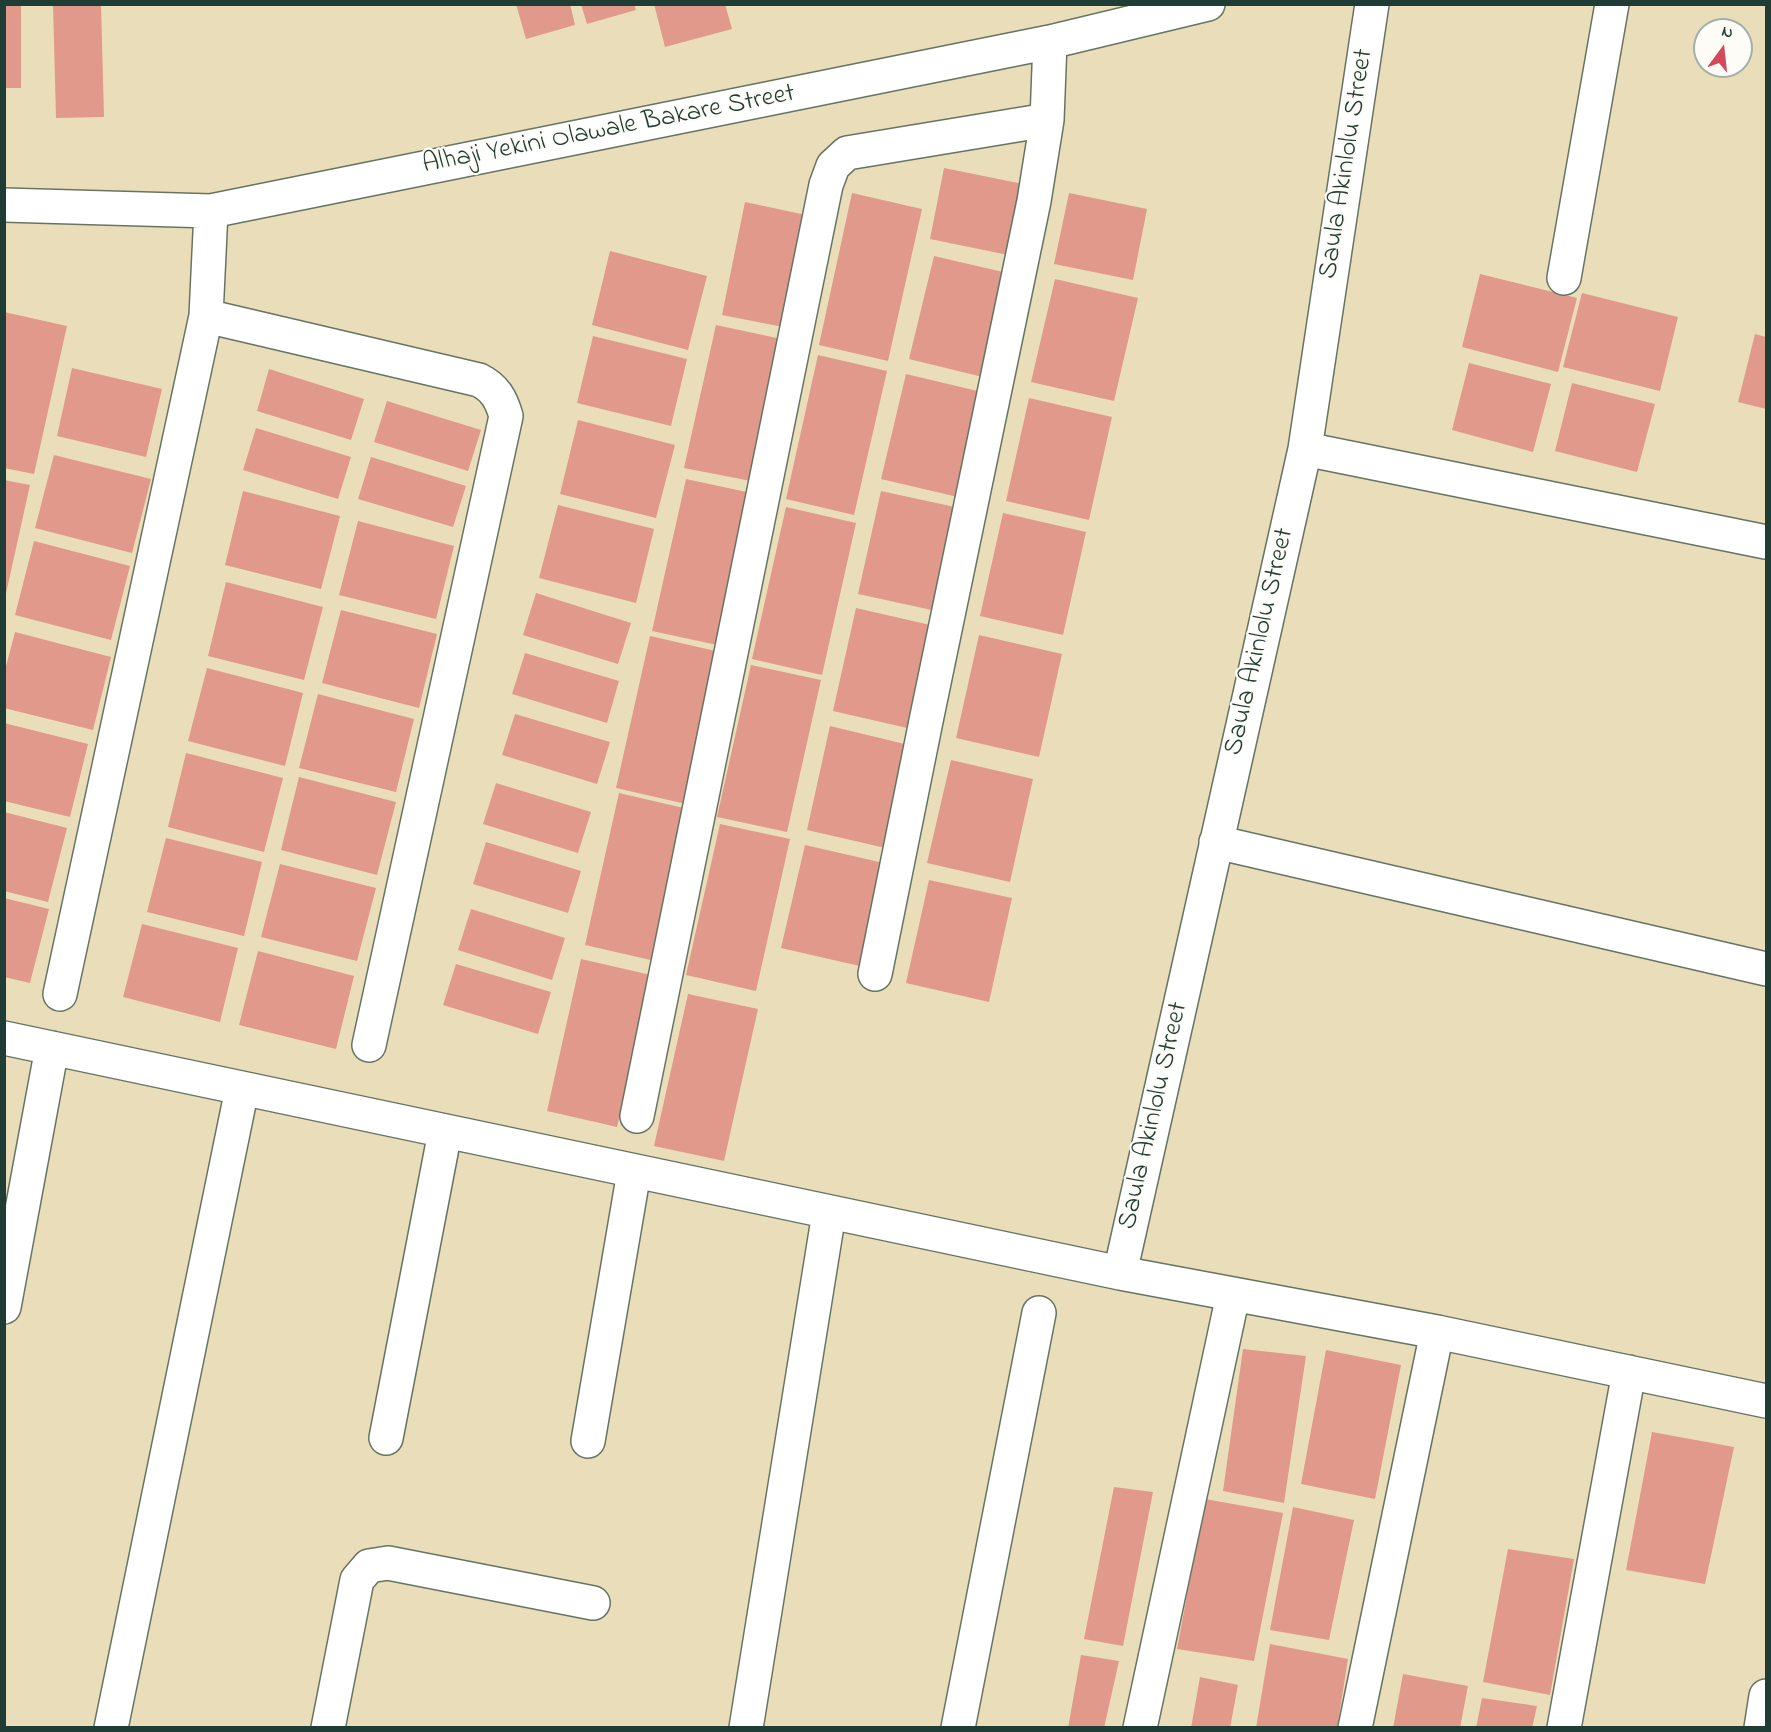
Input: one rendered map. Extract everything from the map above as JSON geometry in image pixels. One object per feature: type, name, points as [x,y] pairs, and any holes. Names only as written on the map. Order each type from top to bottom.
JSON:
[{"type":"street","name":"Alhaji Yekini Olawale Bakare Street","points":[[4,205],[211,211],[1050,42],[1208,4]]},
{"type":"street","name":"Saula Akinlolu Street","points":[[1120,1273],[1305,450],[1372,4]]},
{"type":"street","points":[[1564,278],[1612,4]]},
{"type":"street","points":[[875,974],[1034,201],[1047,120],[1050,42]]},
{"type":"street","points":[[637,1116],[826,184],[833,166],[847,153],[1047,120]]},
{"type":"street","points":[[60,994],[206,316],[211,211]]},
{"type":"street","points":[[206,316],[478,380],[490,385],[501,399],[506,416],[369,1045]]},
{"type":"street","points":[[1305,450],[1767,542]]},
{"type":"street","points":[[1216,843],[1767,969]]},
{"type":"street","points":[[4,1038],[1120,1273],[1437,1332],[1767,1401]]},
{"type":"street","points":[[4,1307],[52,1048]]},
{"type":"street","points":[[111,1728],[242,1089]]},
{"type":"street","points":[[386,1438],[446,1132]]},
{"type":"street","points":[[588,1441],[634,1172]]},
{"type":"street","points":[[746,1728],[829,1213]]},
{"type":"street","points":[[1140,1728],[1233,1294]]},
{"type":"street","points":[[958,1728],[1039,1313]]},
{"type":"street","points":[[1355,1728],[1437,1332]]},
{"type":"street","points":[[1564,1728],[1629,1372]]},
{"type":"street","points":[[328,1728],[357,1580],[369,1566],[388,1563],[593,1603]]},
{"type":"street","points":[[1761,1728],[1767,1696]]},
{"type":"building","points":[[4,4],[21,4],[21,88],[4,88]]},
{"type":"building","points":[[53,4],[101,4],[104,117],[56,118]]},
{"type":"building","points":[[516,4],[570,4],[575,25],[526,39]]},
{"type":"building","points":[[581,4],[634,4],[636,10],[587,24]]},
{"type":"building","points":[[654,4],[725,4],[732,29],[665,47]]},
{"type":"building","points":[[944,168],[1023,184],[1008,255],[930,239]]},
{"type":"building","points":[[852,193],[922,209],[888,361],[819,345]]},
{"type":"building","points":[[1069,193],[1147,209],[1133,280],[1054,264]]},
{"type":"building","points":[[745,202],[811,216],[788,328],[722,315]]},
{"type":"building","points":[[610,251],[707,276],[688,350],[592,325]]},
{"type":"building","points":[[934,256],[1016,275],[991,379],[909,359]]},
{"type":"building","points":[[1480,274],[1577,298],[1558,372],[1462,347]]},
{"type":"building","points":[[1055,279],[1138,298],[1114,401],[1031,382]]},
{"type":"building","points":[[1582,293],[1678,317],[1660,391],[1563,367]]},
{"type":"building","points":[[4,312],[67,326],[34,474],[4,468]]},
{"type":"building","points":[[716,325],[786,340],[756,482],[684,468]]},
{"type":"building","points":[[1755,334],[1766,337],[1766,409],[1738,402]]},
{"type":"building","points":[[593,336],[687,359],[671,426],[577,403]]},
{"type":"building","points":[[818,355],[887,371],[854,515],[786,499]]},
{"type":"building","points":[[1469,363],[1551,384],[1533,452],[1452,430]]},
{"type":"building","points":[[72,368],[162,389],[146,457],[57,436]]},
{"type":"building","points":[[269,369],[364,399],[351,440],[257,411]]},
{"type":"building","points":[[906,374],[986,393],[962,498],[881,479]]},
{"type":"building","points":[[1572,383],[1655,404],[1637,472],[1555,451]]},
{"type":"building","points":[[1029,398],[1112,417],[1089,520],[1006,501]]},
{"type":"building","points":[[387,401],[481,430],[468,471],[374,442]]},
{"type":"building","points":[[578,420],[675,445],[656,518],[560,494]]},
{"type":"building","points":[[256,428],[351,457],[338,499],[243,470]]},
{"type":"building","points":[[54,455],[151,479],[132,553],[35,528]]},
{"type":"building","points":[[371,457],[466,486],[453,527],[358,499]]},
{"type":"building","points":[[686,479],[756,494],[722,646],[652,631]]},
{"type":"building","points":[[4,480],[30,485],[5,598],[4,598]]},
{"type":"building","points":[[243,491],[340,516],[321,589],[225,565]]},
{"type":"building","points":[[881,491],[964,509],[941,612],[858,594]]},
{"type":"building","points":[[558,505],[654,529],[636,603],[539,578]]},
{"type":"building","points":[[786,507],[856,523],[822,675],[752,659]]},
{"type":"building","points":[[1003,513],[1086,532],[1063,635],[980,616]]},
{"type":"building","points":[[358,521],[454,546],[436,619],[339,595]]},
{"type":"building","points":[[34,541],[130,566],[111,640],[15,615]]},
{"type":"building","points":[[226,582],[323,607],[304,680],[208,656]]},
{"type":"building","points":[[536,593],[631,623],[618,664],[523,635]]},
{"type":"building","points":[[856,608],[939,627],[916,730],[833,711]]},
{"type":"building","points":[[341,610],[437,634],[419,708],[322,683]]},
{"type":"building","points":[[15,632],[111,657],[93,730],[4,708],[4,674]]},
{"type":"building","points":[[979,635],[1062,654],[1039,757],[956,738]]},
{"type":"building","points":[[650,636],[720,652],[686,804],[616,788]]},
{"type":"building","points":[[525,653],[619,681],[607,723],[512,694]]},
{"type":"building","points":[[751,665],[821,680],[787,832],[717,817]]},
{"type":"building","points":[[207,668],[303,693],[285,766],[188,741]]},
{"type":"building","points":[[318,694],[414,719],[396,792],[299,768]]},
{"type":"building","points":[[515,714],[610,742],[597,784],[502,755]]},
{"type":"building","points":[[4,723],[88,744],[70,817],[4,801]]},
{"type":"building","points":[[830,726],[913,746],[890,849],[807,830]]},
{"type":"building","points":[[186,753],[283,778],[264,852],[168,827]]},
{"type":"building","points":[[951,760],[1033,779],[1010,882],[927,863]]},
{"type":"building","points":[[299,777],[396,802],[377,875],[281,850]]},
{"type":"building","points":[[496,783],[591,812],[578,853],[483,824]]},
{"type":"building","points":[[619,793],[688,809],[655,961],[585,945]]},
{"type":"building","points":[[4,812],[67,828],[48,902],[4,891]]},
{"type":"building","points":[[720,824],[790,839],[756,991],[686,975]]},
{"type":"building","points":[[166,838],[262,862],[244,936],[147,912]]},
{"type":"building","points":[[486,842],[581,871],[568,913],[473,884]]},
{"type":"building","points":[[805,845],[888,864],[864,967],[781,948]]},
{"type":"building","points":[[280,864],[376,888],[357,961],[261,937]]},
{"type":"building","points":[[929,880],[1012,898],[989,1002],[906,983]]},
{"type":"building","points":[[4,898],[49,909],[30,983],[4,977]]},
{"type":"building","points":[[471,909],[565,938],[552,980],[458,950]]},
{"type":"building","points":[[142,924],[238,948],[220,1022],[123,997]]},
{"type":"building","points":[[258,951],[354,976],[336,1049],[239,1025]]},
{"type":"building","points":[[581,959],[651,975],[617,1127],[547,1111]]},
{"type":"building","points":[[456,964],[551,992],[538,1034],[443,1005]]},
{"type":"building","points":[[688,994],[758,1009],[724,1161],[654,1146]]},
{"type":"building","points":[[1243,1349],[1306,1356],[1284,1503],[1223,1491]]},
{"type":"building","points":[[1326,1350],[1401,1365],[1375,1499],[1301,1484]]},
{"type":"building","points":[[1652,1432],[1734,1447],[1705,1584],[1626,1570]]},
{"type":"building","points":[[1114,1487],[1153,1492],[1123,1646],[1084,1639]]},
{"type":"building","points":[[1205,1499],[1283,1513],[1254,1661],[1177,1649]]},
{"type":"building","points":[[1293,1507],[1354,1520],[1329,1640],[1270,1630]]},
{"type":"building","points":[[1508,1549],[1574,1559],[1550,1695],[1483,1682]]},
{"type":"building","points":[[1270,1644],[1348,1659],[1337,1728],[1256,1728]]},
{"type":"building","points":[[1081,1655],[1119,1661],[1104,1728],[1068,1728]]},
{"type":"building","points":[[1403,1674],[1468,1686],[1460,1728],[1393,1728]]},
{"type":"building","points":[[1200,1677],[1238,1685],[1230,1728],[1191,1728]]},
{"type":"building","points":[[1482,1698],[1537,1706],[1532,1728],[1476,1728]]}]
